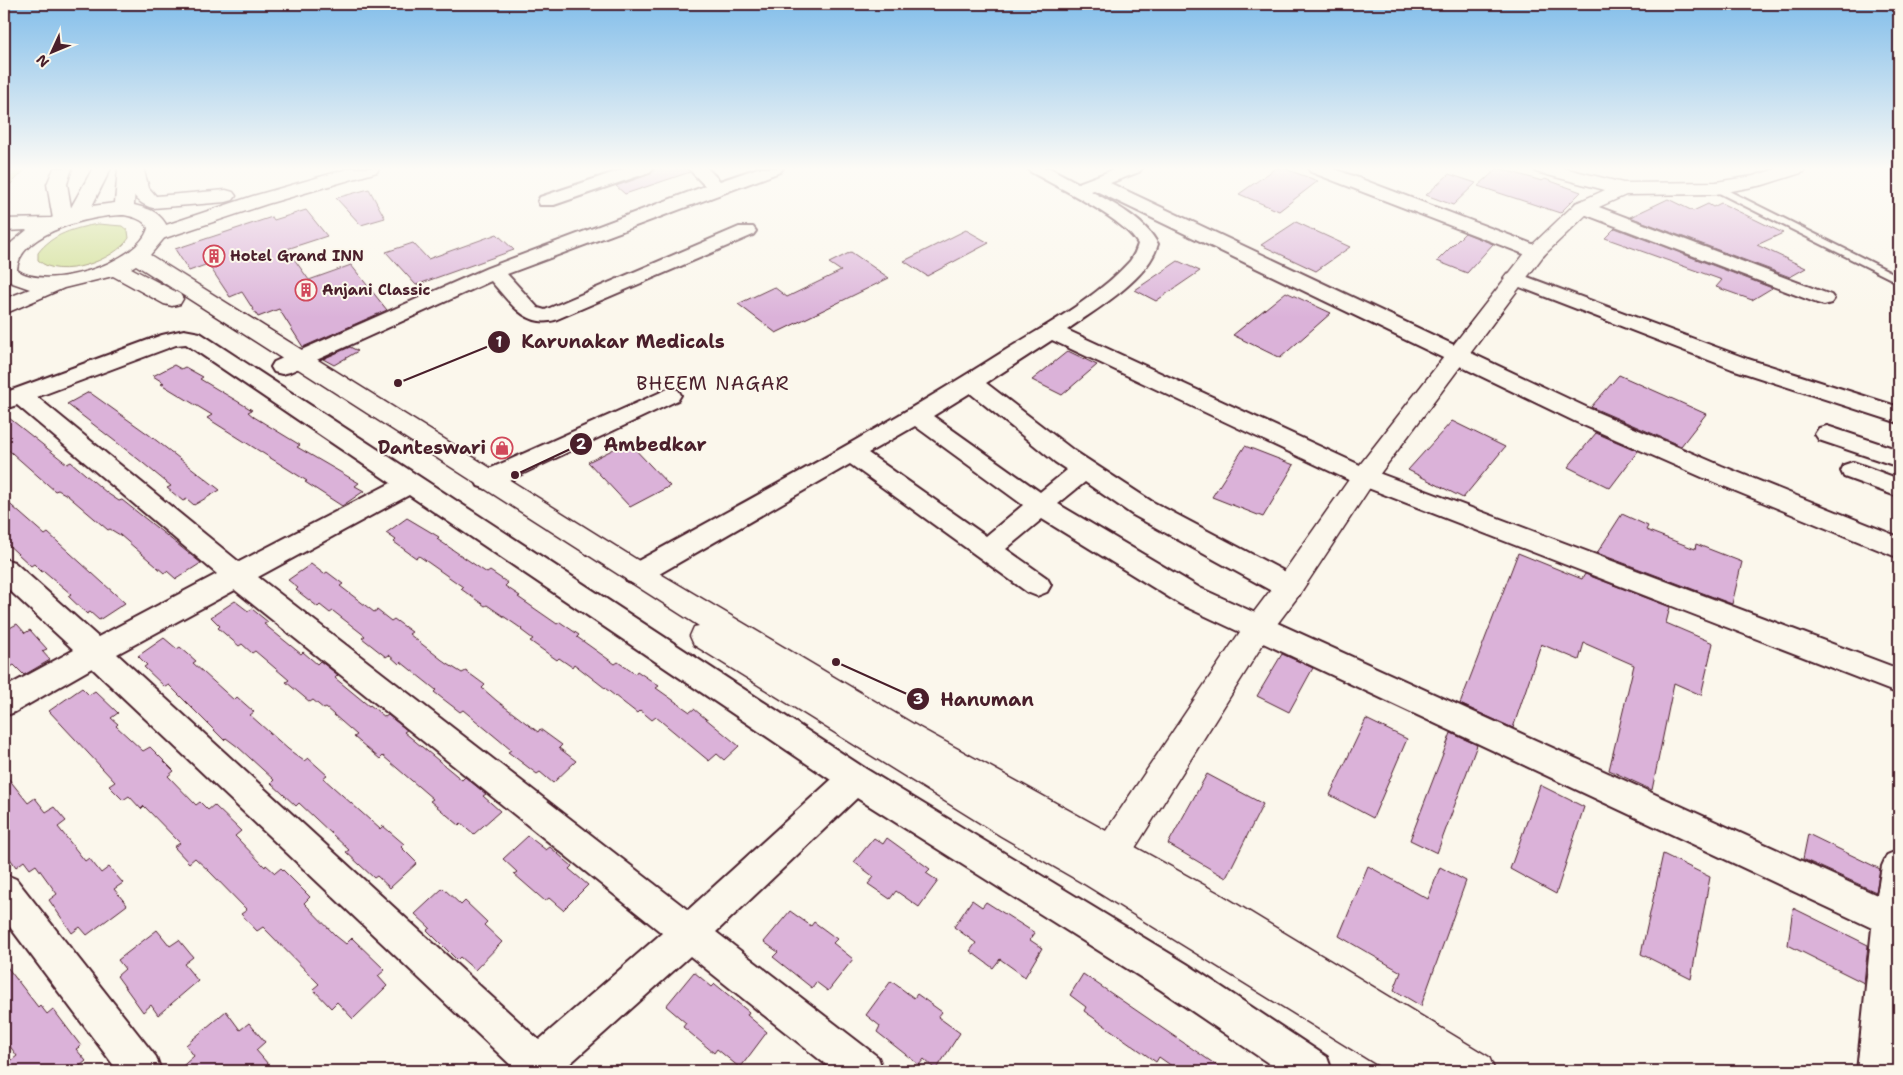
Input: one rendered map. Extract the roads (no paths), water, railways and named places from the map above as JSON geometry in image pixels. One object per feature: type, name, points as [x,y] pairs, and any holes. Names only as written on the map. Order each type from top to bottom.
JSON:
[{"type":"main road","points":[[4,225],[69,218]]},
{"type":"main road","points":[[148,218],[155,225]]},
{"type":"main road","points":[[155,225],[172,218]]},
{"type":"main road","points":[[155,225],[184,218]]},
{"type":"main road","points":[[1106,862],[1258,628],[1289,587],[1364,478],[1514,278],[1536,252],[1571,218]]},
{"type":"main road","points":[[64,219],[19,242],[8,253],[6,272],[36,283],[68,281]]},
{"type":"main road","points":[[4,307],[68,281],[126,262],[150,245],[155,225]]},
{"type":"main road","points":[[126,262],[184,306],[290,363],[487,480],[637,574],[910,738],[1106,862],[1424,1071]]},
{"type":"main road","points":[[290,363],[793,692],[1013,825],[1106,862],[1475,1071]]},
{"type":"street","points":[[290,363],[494,272],[637,218]]},
{"type":"street","points":[[637,574],[972,384],[1051,331],[1131,271],[1147,253],[1147,237],[1124,218]]},
{"type":"street","points":[[1154,218],[1713,472],[1899,548]]},
{"type":"street","points":[[1448,218],[1536,252]]},
{"type":"street","points":[[1612,218],[1824,299]]},
{"type":"street","points":[[494,272],[531,312],[539,316],[548,316],[746,231]]},
{"type":"street","points":[[1514,278],[1740,364],[1899,415]]},
{"type":"street","points":[[1051,331],[1364,478],[1899,682]]},
{"type":"street","points":[[12,398],[170,340],[184,337],[192,338],[855,779],[1174,977],[1313,1071]]},
{"type":"street","points":[[972,384],[1084,469],[1142,508],[1289,587]]},
{"type":"street","points":[[487,480],[670,395]]},
{"type":"street","points":[[12,398],[864,1071]]},
{"type":"street","points":[[916,416],[1040,506],[1130,562],[1190,596],[1893,937]]},
{"type":"street","points":[[1827,434],[1899,459]]},
{"type":"street","points":[[851,453],[1037,585]]},
{"type":"street","points":[[988,549],[1084,469]]},
{"type":"street","points":[[1853,471],[1899,488]]},
{"type":"street","points":[[4,703],[236,575],[411,483]]},
{"type":"street","points":[[4,569],[539,1069],[855,779]]},
{"type":"street","points":[[1876,1071],[1893,937],[1899,866]]},
{"type":"street","points":[[4,891],[142,1071]]},
{"type":"lane","points":[[1776,218],[1898,279]]},
{"type":"place","name":"Hotel Grand INN","points":[[214,256]]},
{"type":"place","name":"Anjani Classic","points":[[306,290]]},
{"type":"place","name":"Karunakar Medicals","points":[[398,383]]},
{"type":"place","name":"Danteswari","points":[[502,448]]},
{"type":"place","name":"Ambedkar","points":[[515,475]]},
{"type":"place","name":"Hanuman","points":[[836,662]]},
{"type":"district","name":"BHEEM NAGAR","points":[[713,383]]}]
